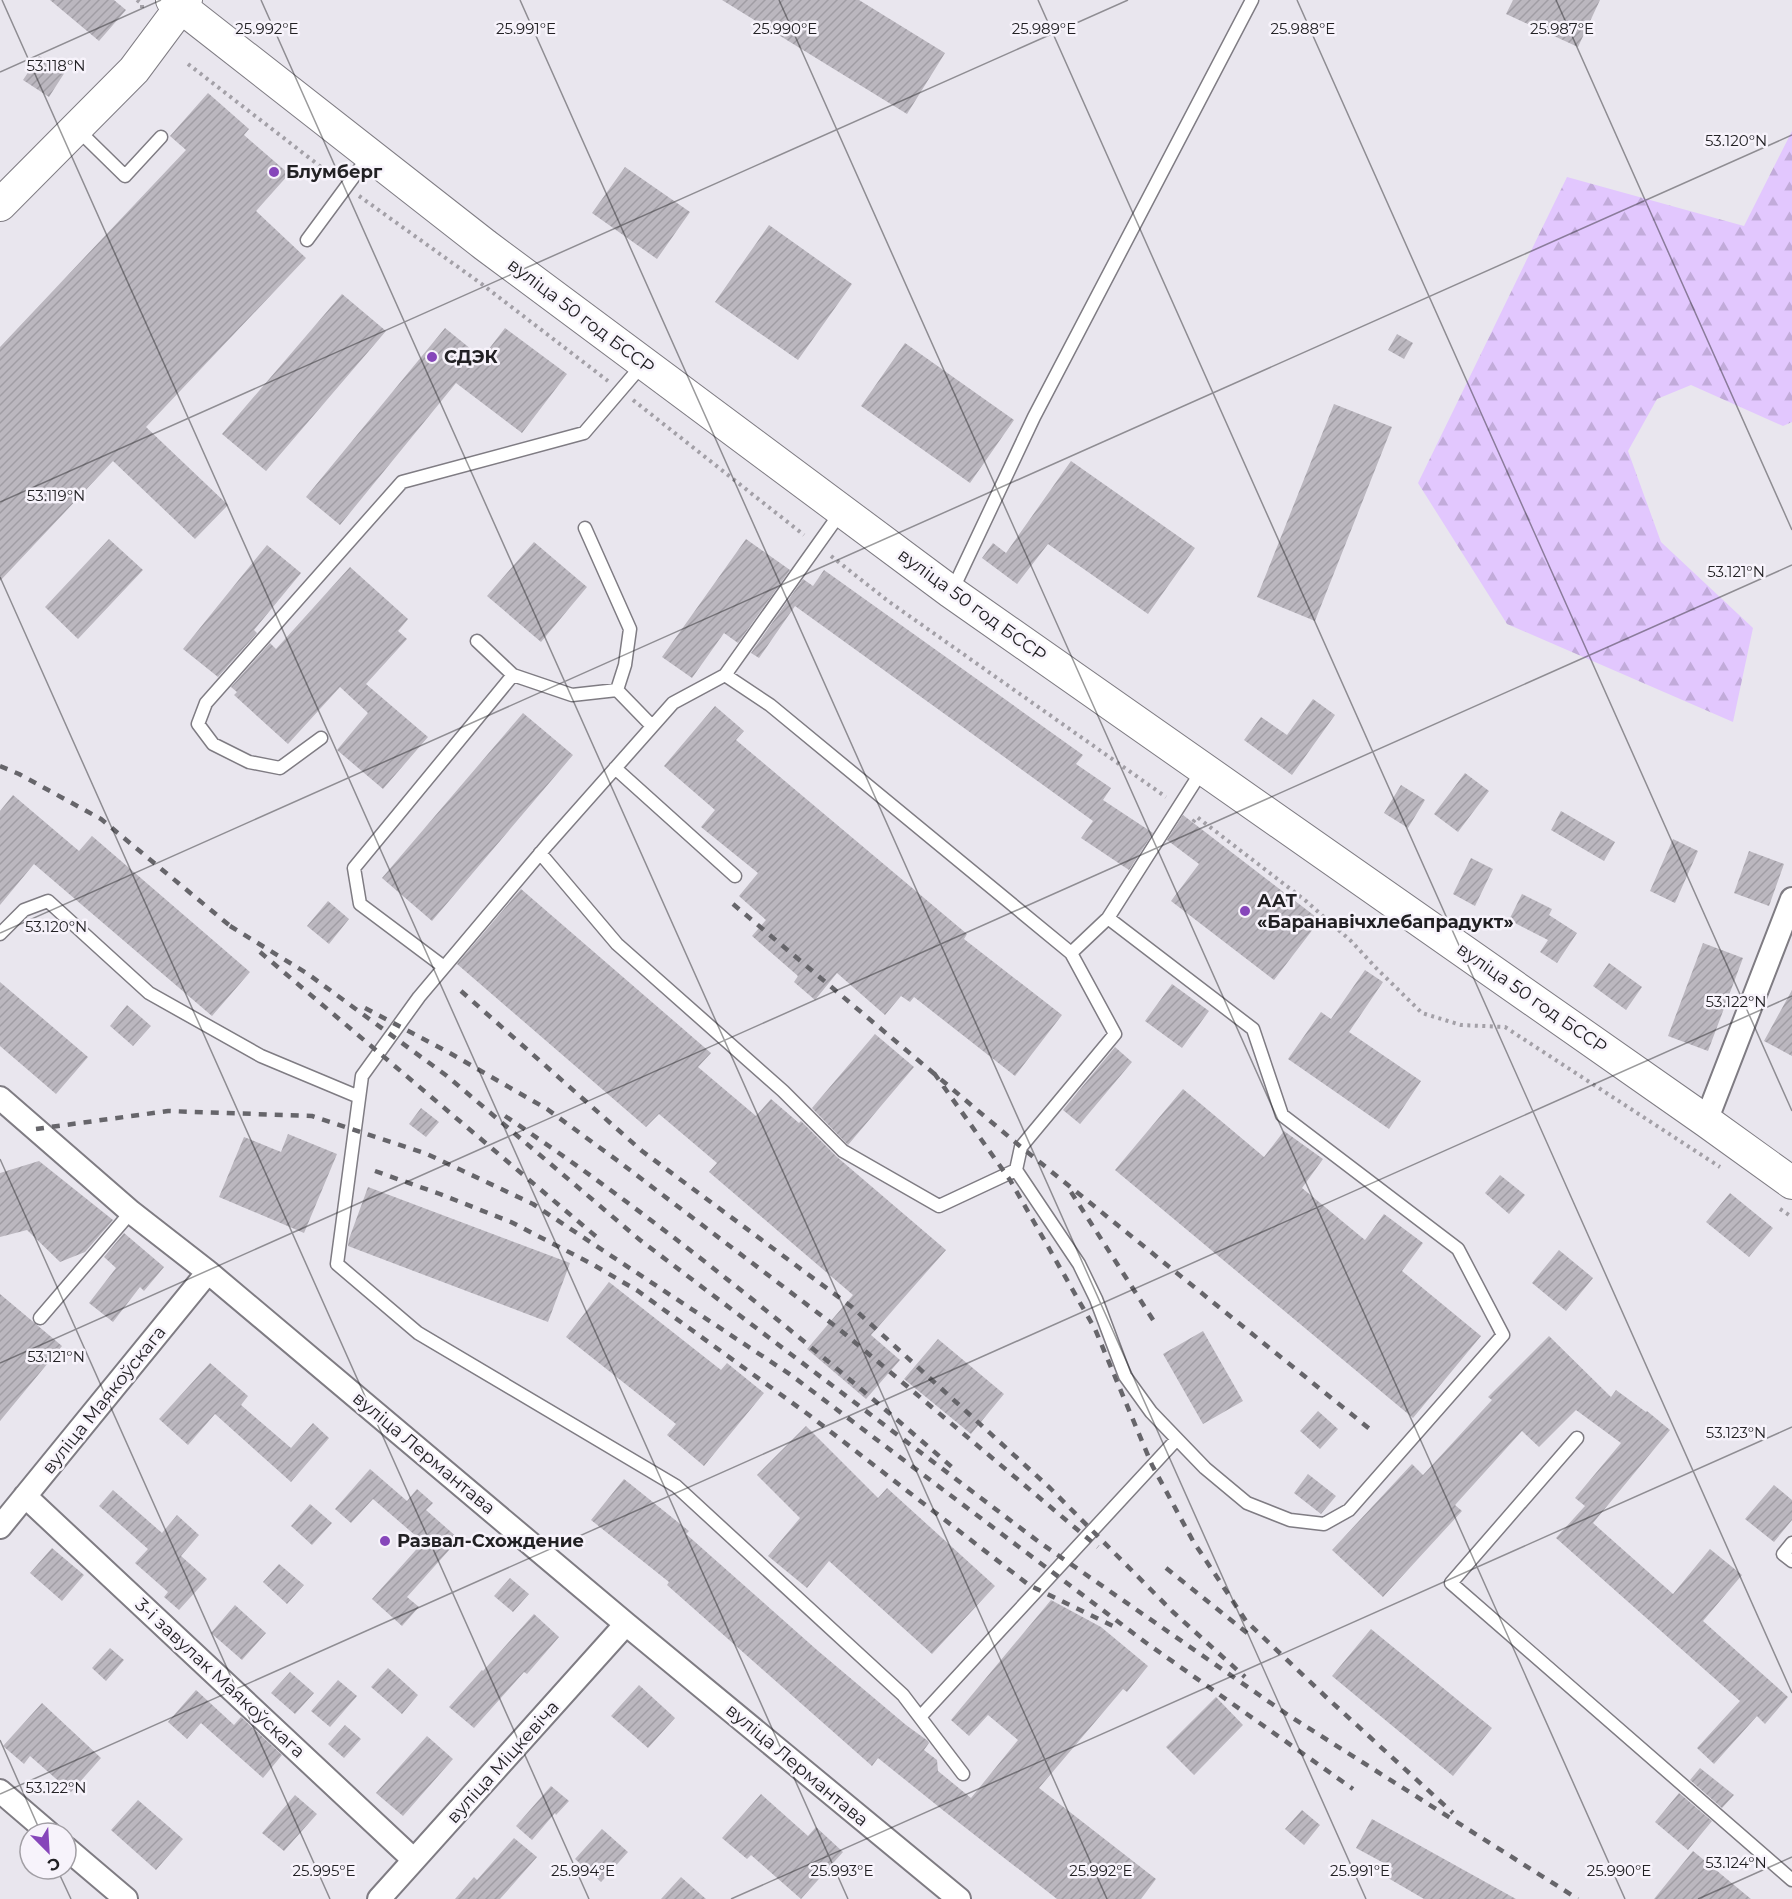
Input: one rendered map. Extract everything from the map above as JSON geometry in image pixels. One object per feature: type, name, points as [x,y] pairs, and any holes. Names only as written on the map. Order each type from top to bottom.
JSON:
[{"type":"main road","name":"вуліца 50 год БССР","points":[[180,3],[485,245],[951,592],[1706,1121],[1783,1194]]},
{"type":"main road","points":[[0,205],[134,70],[180,3]]},
{"type":"street","points":[[1706,1121],[1792,899]]},
{"type":"street","name":"вуліца Лермантава","points":[[0,1098],[131,1212],[208,1272],[626,1624],[959,1899]]},
{"type":"street","name":"вуліца Маякоўскага","points":[[0,1527],[208,1272]]},
{"type":"street","name":"3-і завулак Маякоўскага","points":[[25,1496],[414,1860]]},
{"type":"street","name":"вуліца Міцкевіча","points":[[379,1899],[626,1624]]},
{"type":"street","points":[[0,1791],[35,1821]]},
{"type":"street","points":[[78,1858],[126,1899]]},
{"type":"lane","points":[[951,592],[1034,417],[1252,0]]},
{"type":"lane","points":[[76,128],[125,176],[161,137]]},
{"type":"lane","points":[[307,240],[370,155]]},
{"type":"lane","points":[[321,738],[280,768],[249,762],[213,744],[198,724],[206,703],[402,482],[584,433],[644,363]]},
{"type":"lane","points":[[842,510],[724,675],[673,703],[652,726],[540,853],[419,997],[362,1076],[337,1264],[418,1334],[676,1486],[903,1695],[963,1773]]},
{"type":"lane","points":[[585,528],[630,629],[625,665],[617,690]]},
{"type":"lane","points":[[477,641],[513,675],[572,695],[617,690]]},
{"type":"lane","points":[[444,967],[360,904],[354,868],[513,675]]},
{"type":"lane","points":[[724,675],[770,705],[1071,953],[1115,1034],[1021,1147],[1016,1170],[1079,1264],[1125,1376],[1151,1413],[1205,1468],[1247,1503],[1290,1520],[1324,1524],[1349,1510],[1503,1335],[1458,1249],[1282,1115],[1253,1029],[1108,918]]},
{"type":"lane","points":[[617,690],[652,726]]},
{"type":"lane","points":[[615,768],[735,876]]},
{"type":"lane","points":[[1071,953],[1108,918],[1203,768]]},
{"type":"lane","points":[[540,853],[617,944],[783,1091],[843,1151],[939,1206],[1016,1170]]},
{"type":"lane","points":[[0,934],[24,910],[48,902],[149,993],[261,1056],[359,1097]]},
{"type":"lane","points":[[40,1318],[131,1212]]},
{"type":"lane","points":[[1577,1438],[1451,1583],[1792,1880]]},
{"type":"lane","points":[[920,1717],[1177,1439]]},
{"type":"lane","points":[[1792,1543],[1784,1554],[1792,1561]]},
{"type":"path","points":[[188,64],[346,186],[488,289],[620,390],[888,601],[1197,817],[1306,901],[1351,941],[1422,1013],[1461,1025],[1505,1027],[1728,1173]]},
{"type":"path","points":[[1192,822],[1197,817]]},
{"type":"path","points":[[1783,1194],[1792,1217]]},
{"type":"green space","points":[[1792,131],[1792,422],[1783,426],[1691,385],[1657,399],[1628,451],[1661,542],[1753,628],[1733,722],[1507,624],[1418,483],[1567,177],[1744,226]]},
{"type":"building","points":[[50,0],[114,0],[126,10],[99,41]]},
{"type":"building","points":[[722,0],[859,0],[945,53],[907,114]]},
{"type":"building","points":[[1513,0],[1600,0],[1578,47],[1506,14]]},
{"type":"building","points":[[39,56],[65,72],[49,97],[23,80]]},
{"type":"building","points":[[208,93],[249,129],[244,135],[289,174],[256,211],[306,258],[146,427],[228,505],[195,539],[113,461],[0,581],[0,347],[186,150],[170,136]]},
{"type":"building","points":[[625,167],[690,212],[657,259],[592,213]]},
{"type":"building","points":[[769,225],[852,284],[798,360],[715,302]]},
{"type":"building","points":[[342,294],[386,331],[266,471],[222,434]]},
{"type":"building","points":[[445,328],[482,358],[505,328],[567,374],[522,433],[456,383],[340,525],[306,497]]},
{"type":"building","points":[[1397,334],[1413,343],[1404,359],[1388,350]]},
{"type":"building","points":[[905,343],[1014,420],[970,483],[861,406]]},
{"type":"building","points":[[1334,404],[1392,427],[1315,621],[1257,597]]},
{"type":"building","points":[[1071,461],[1195,548],[1148,614],[1048,544],[1017,584],[982,558],[993,543],[1006,553]]},
{"type":"building","points":[[109,539],[143,570],[78,639],[45,607]]},
{"type":"building","points":[[746,539],[790,570],[738,643],[724,633],[692,678],[662,657]]},
{"type":"building","points":[[534,542],[587,587],[541,642],[487,596]]},
{"type":"building","points":[[267,545],[301,573],[254,630],[257,633],[218,677],[183,649]]},
{"type":"building","points":[[350,567],[408,619],[398,631],[407,639],[366,684],[428,737],[383,789],[337,750],[368,713],[340,687],[288,744],[234,695],[237,692],[231,687],[270,643],[276,649]]},
{"type":"building","points":[[824,570],[1083,755],[1076,764],[1111,788],[1103,800],[1153,833],[1129,870],[1081,838],[1093,821],[795,606],[759,658],[751,653],[803,579],[813,586]]},
{"type":"building","points":[[1313,699],[1335,715],[1292,775],[1244,740],[1261,717],[1287,735]]},
{"type":"building","points":[[715,706],[744,731],[736,740],[967,934],[964,939],[1062,1015],[1015,1076],[914,997],[910,1002],[901,996],[885,1015],[837,973],[815,1000],[794,982],[798,976],[752,936],[766,920],[739,896],[758,873],[701,827],[715,810],[664,766]]},
{"type":"building","points":[[523,713],[573,755],[432,921],[382,878]]},
{"type":"building","points":[[1465,773],[1489,791],[1458,832],[1434,814]]},
{"type":"building","points":[[1401,785],[1425,800],[1408,828],[1384,813]]},
{"type":"building","points":[[13,795],[79,851],[92,836],[250,972],[212,1016],[34,864],[0,905],[0,811]]},
{"type":"building","points":[[1561,811],[1615,842],[1604,861],[1551,830]]},
{"type":"building","name":"ААТ «Баранавічхлебапрадукт»","points":[[1183,815],[1320,920],[1274,980],[1171,901],[1199,864],[1167,840]]},
{"type":"building","points":[[1673,839],[1698,851],[1675,903],[1650,891]]},
{"type":"building","points":[[1749,851],[1784,864],[1769,906],[1734,893]]},
{"type":"building","points":[[1471,858],[1493,869],[1475,906],[1453,894]]},
{"type":"building","points":[[521,889],[711,1053],[698,1067],[756,1116],[771,1099],[799,1123],[801,1121],[837,1157],[946,1250],[871,1335],[900,1360],[866,1399],[807,1349],[853,1295],[709,1172],[717,1163],[659,1114],[646,1127],[457,964]]},
{"type":"building","points":[[1522,894],[1552,909],[1549,915],[1577,933],[1557,963],[1540,952],[1548,940],[1509,920]]},
{"type":"building","points":[[328,901],[349,919],[329,944],[307,926]]},
{"type":"building","points":[[1703,943],[1743,958],[1708,1051],[1668,1036]]},
{"type":"building","points":[[1609,963],[1642,987],[1626,1010],[1593,986]]},
{"type":"building","points":[[1365,970],[1383,982],[1349,1032],[1421,1081],[1389,1129],[1288,1059],[1321,1012],[1331,1019]]},
{"type":"building","points":[[0,982],[88,1057],[56,1094],[0,1046]]},
{"type":"building","points":[[1172,984],[1209,1011],[1182,1048],[1145,1021]]},
{"type":"building","points":[[1792,990],[1792,1056],[1764,1041]]},
{"type":"building","points":[[127,1005],[151,1026],[133,1046],[110,1026]]},
{"type":"building","points":[[875,1034],[914,1067],[848,1145],[812,1108]]},
{"type":"building","points":[[1115,1047],[1132,1062],[1080,1124],[1063,1110]]},
{"type":"building","points":[[1183,1089],[1264,1157],[1284,1131],[1323,1159],[1302,1188],[1365,1240],[1384,1214],[1423,1243],[1402,1271],[1481,1336],[1413,1418],[1115,1170]]},
{"type":"building","points":[[421,1108],[439,1122],[426,1137],[409,1124]]},
{"type":"building","points":[[288,1134],[337,1154],[304,1233],[219,1197],[244,1137],[281,1152]]},
{"type":"building","points":[[39,1161],[113,1220],[85,1252],[60,1262],[27,1230],[0,1237],[0,1173]]},
{"type":"building","points":[[1500,1175],[1525,1195],[1509,1214],[1485,1193]]},
{"type":"building","points":[[368,1187],[570,1263],[548,1322],[348,1246]]},
{"type":"building","points":[[1730,1193],[1773,1228],[1749,1257],[1706,1222]]},
{"type":"building","points":[[124,1233],[164,1267],[144,1291],[140,1287],[113,1322],[89,1303],[116,1268],[104,1257]]},
{"type":"building","points":[[1559,1250],[1593,1278],[1566,1311],[1532,1283]]},
{"type":"building","points":[[609,1282],[721,1370],[727,1363],[764,1393],[704,1466],[667,1435],[676,1424],[566,1337]]},
{"type":"building","points":[[0,1294],[62,1346],[0,1421]]},
{"type":"building","points":[[1203,1331],[1243,1401],[1203,1424],[1163,1354]]},
{"type":"building","points":[[1549,1336],[1611,1397],[1616,1390],[1670,1430],[1593,1523],[1673,1594],[1710,1549],[1742,1575],[1703,1621],[1788,1697],[1765,1724],[1757,1716],[1714,1764],[1697,1748],[1740,1701],[1556,1538],[1585,1506],[1575,1498],[1621,1443],[1576,1410],[1539,1447],[1522,1431],[1455,1505],[1462,1511],[1383,1597],[1332,1550],[1412,1464],[1423,1475],[1492,1400],[1488,1397]]},
{"type":"building","points":[[938,1339],[1004,1394],[971,1434],[904,1379]]},
{"type":"building","points":[[210,1363],[248,1396],[241,1405],[291,1448],[313,1423],[329,1438],[291,1482],[215,1414],[188,1445],[159,1419]]},
{"type":"building","points":[[1318,1411],[1338,1429],[1320,1449],[1300,1431]]},
{"type":"building","points":[[806,1426],[878,1498],[887,1488],[995,1586],[932,1654],[829,1561],[807,1588],[768,1556],[800,1518],[757,1475]]},
{"type":"building","points":[[370,1469],[407,1501],[417,1489],[433,1503],[426,1510],[459,1539],[407,1597],[419,1607],[402,1626],[372,1599],[423,1542],[373,1499],[351,1523],[335,1509]]},
{"type":"building","points":[[1308,1474],[1336,1496],[1321,1514],[1294,1493]]},
{"type":"building","points":[[624,1479],[689,1531],[686,1534],[817,1650],[928,1741],[924,1750],[937,1760],[938,1771],[971,1798],[1018,1740],[988,1715],[969,1736],[951,1720],[1051,1600],[1101,1627],[1148,1666],[1127,1692],[1123,1689],[1039,1788],[1156,1879],[1141,1899],[1057,1899],[878,1758],[872,1766],[667,1585],[669,1582],[591,1520]]},
{"type":"building","points":[[1774,1485],[1792,1500],[1792,1520],[1774,1542],[1745,1519]]},
{"type":"building","points":[[113,1490],[162,1533],[177,1515],[199,1535],[181,1556],[207,1579],[179,1610],[164,1597],[168,1592],[135,1563],[148,1549],[99,1506]]},
{"type":"building","points":[[310,1504],[332,1523],[312,1545],[291,1526]]},
{"type":"building","points":[[52,1548],[84,1575],[62,1601],[30,1573]]},
{"type":"building","points":[[279,1564],[304,1585],[287,1604],[263,1582]]},
{"type":"building","points":[[510,1578],[529,1594],[513,1612],[494,1596]]},
{"type":"building","points":[[235,1605],[266,1633],[242,1660],[211,1633]]},
{"type":"building","points":[[534,1614],[559,1637],[527,1674],[524,1672],[474,1728],[449,1707]]},
{"type":"building","points":[[1371,1629],[1492,1728],[1453,1776],[1332,1676]]},
{"type":"building","points":[[110,1648],[124,1660],[106,1681],[92,1668]]},
{"type":"building","points":[[388,1668],[418,1695],[402,1714],[371,1687]]},
{"type":"building","points":[[290,1672],[314,1693],[295,1714],[271,1693]]},
{"type":"building","points":[[338,1680],[357,1696],[330,1727],[311,1711]]},
{"type":"building","points":[[639,1685],[675,1718],[648,1748],[611,1716]]},
{"type":"building","points":[[196,1690],[234,1725],[241,1717],[282,1755],[263,1778],[201,1723],[187,1739],[168,1722]]},
{"type":"building","points":[[1216,1697],[1243,1725],[1194,1775],[1166,1747]]},
{"type":"building","points":[[42,1703],[101,1758],[71,1792],[30,1756],[24,1764],[3,1746]]},
{"type":"building","points":[[345,1725],[361,1739],[344,1758],[328,1744]]},
{"type":"building","points":[[427,1736],[453,1759],[403,1816],[376,1793]]},
{"type":"building","points":[[1700,1768],[1734,1795],[1722,1808],[1690,1780]]},
{"type":"building","points":[[551,1786],[569,1801],[556,1815],[555,1813],[532,1840],[516,1826]]},
{"type":"building","points":[[1679,1793],[1712,1821],[1688,1850],[1655,1822]]},
{"type":"building","points":[[761,1794],[808,1836],[816,1827],[843,1852],[801,1899],[751,1855],[747,1859],[722,1838]]},
{"type":"building","points":[[295,1795],[317,1814],[284,1851],[262,1833]]},
{"type":"building","points":[[138,1800],[183,1839],[156,1870],[111,1830]]},
{"type":"building","points":[[1302,1810],[1320,1825],[1304,1845],[1285,1829]]},
{"type":"building","points":[[1372,1819],[1516,1899],[1424,1899],[1388,1878],[1393,1868],[1356,1848]]},
{"type":"building","points":[[602,1829],[628,1852],[601,1882],[575,1859]]},
{"type":"building","points":[[514,1838],[537,1857],[500,1899],[455,1899],[474,1877],[477,1880]]},
{"type":"building","points":[[1693,1851],[1751,1899],[1654,1899]]},
{"type":"building","points":[[681,1877],[706,1899],[661,1899]]},
{"type":"railway","points":[[0,766],[101,819],[235,930]]},
{"type":"railway","points":[[733,904],[1021,1147],[1371,1430]]},
{"type":"railway","points":[[230,926],[308,974],[447,1076],[640,1240],[1039,1542],[1288,1715],[1578,1899]]},
{"type":"railway","points":[[260,952],[599,1239]]},
{"type":"railway","points":[[461,991],[642,1151],[852,1307],[1050,1488],[1173,1612],[1245,1677]]},
{"type":"railway","points":[[365,1008],[448,1052],[547,1109],[618,1161],[839,1329],[1098,1547]]},
{"type":"railway","points":[[934,1073],[1010,1180],[1095,1329],[1152,1465],[1193,1541],[1246,1621],[1453,1813]]},
{"type":"railway","points":[[36,1129],[168,1111],[312,1116],[427,1154],[533,1204],[791,1375],[1145,1642],[1353,1789]]},
{"type":"railway","points":[[505,1116],[564,1156],[678,1241],[790,1330],[953,1468]]},
{"type":"railway","points":[[375,1171],[511,1222],[638,1291],[809,1415],[1029,1585],[1117,1628]]},
{"type":"railway","points":[[1071,1192],[1157,1326]]},
{"type":"railway","points":[[1166,1568],[1252,1637]]},
{"type":"place","name":"Блумберг","points":[[274,172]]},
{"type":"place","name":"СДЭК","points":[[432,357]]},
{"type":"place","name":"ААТ «Баранавічхлебапрадукт»","points":[[1245,911]]},
{"type":"place","name":"Развал-Схождение","points":[[385,1541]]}]
